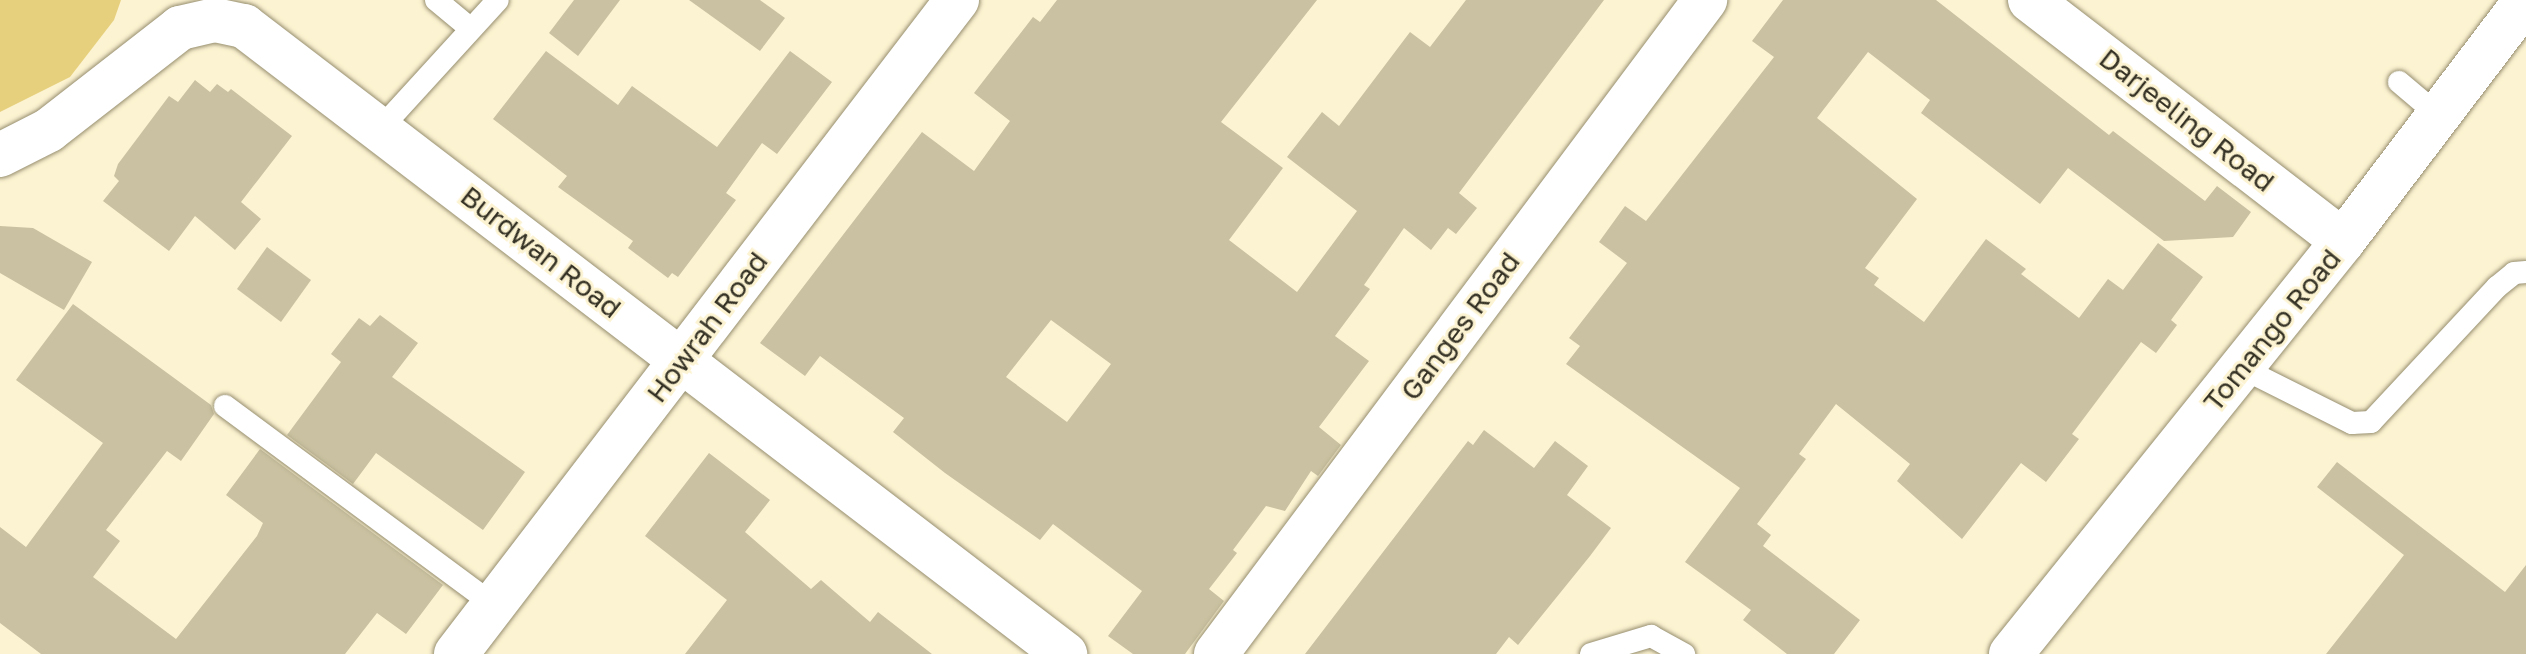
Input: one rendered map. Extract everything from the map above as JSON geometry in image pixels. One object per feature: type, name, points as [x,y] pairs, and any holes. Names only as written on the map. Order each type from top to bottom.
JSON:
[{"type":"street","name":"Howrah Road","points":[[456,654],[957,0]]},
{"type":"street","name":"Ganges Road","points":[[1216,654],[1705,0]]},
{"type":"street","name":"Darjeeling Road","points":[[2030,0],[2343,241]]},
{"type":"street","name":"Tomango Road","points":[[2011,654],[2343,241],[2526,0]]},
{"type":"street","name":"Burdwan Road","points":[[0,155],[49,130],[191,14],[244,26],[1065,654]]},
{"type":"lane","points":[[436,0],[471,29]]},
{"type":"lane","points":[[381,128],[498,0]]},
{"type":"lane","points":[[2399,82],[2438,115]]},
{"type":"lane","points":[[2242,368],[2352,423],[2371,422],[2497,287],[2514,273],[2526,272]]},
{"type":"lane","points":[[225,406],[494,605]]},
{"type":"lane","points":[[1591,654],[1651,636],[1684,654]]},
{"type":"shaded area","points":[[0,0],[121,0],[114,20],[70,77],[0,112]]},
{"type":"building","points":[[574,0],[620,0],[578,56],[549,33]]},
{"type":"building","points":[[689,0],[760,0],[785,18],[760,51]]},
{"type":"building","points":[[1057,0],[1317,0],[1221,122],[1283,168],[1229,240],[1297,292],[1357,211],[1287,157],[1322,112],[1339,126],[1410,32],[1430,47],[1466,0],[1604,0],[1459,193],[1477,208],[1456,234],[1448,228],[1431,250],[1404,228],[1364,285],[1370,289],[1335,336],[1369,361],[1319,427],[1341,445],[1318,476],[1311,471],[1285,511],[1266,506],[1233,550],[1237,553],[1209,589],[1224,601],[1185,654],[1133,654],[1108,636],[1142,591],[1053,524],[1040,540],[945,473],[893,432],[904,418],[820,356],[805,376],[760,343],[922,132],[974,171],[1010,121],[974,93],[1033,17],[1040,22]],"holes":[[[1051,320],[1111,364],[1067,422],[1006,377]]]},
{"type":"building","points":[[1783,0],[1936,0],[2109,135],[2113,131],[2205,201],[2217,186],[2251,212],[2233,237],[2164,241],[2068,168],[2040,204],[1921,113],[1930,100],[1868,52],[1817,118],[1917,199],[1865,268],[1879,278],[1874,285],[1924,322],[1986,239],[2026,269],[2021,274],[2079,318],[2108,279],[2123,290],[2158,243],[2203,277],[2171,320],[2177,325],[2156,353],[2141,342],[2072,434],[2079,439],[2046,482],[2021,463],[1962,539],[1897,481],[1910,464],[1836,404],[1799,454],[1806,459],[1757,524],[1771,535],[1763,546],[1860,620],[1834,654],[1787,654],[1743,620],[1751,610],[1685,562],[1740,488],[1566,364],[1580,346],[1569,338],[1627,263],[1599,242],[1625,206],[1646,221],[1774,57],[1752,41]]},
{"type":"building","points":[[546,51],[618,105],[632,86],[717,147],[790,51],[832,82],[777,154],[762,143],[726,193],[736,200],[678,277],[672,273],[668,278],[628,248],[633,241],[558,187],[567,176],[493,119]]},
{"type":"building","points":[[195,80],[210,92],[217,84],[228,92],[231,89],[292,136],[241,202],[261,219],[235,250],[195,216],[169,251],[103,201],[119,181],[114,176],[118,164],[169,96],[178,102]]},
{"type":"building","points":[[0,226],[33,228],[92,262],[64,310],[0,273]]},
{"type":"building","points":[[267,247],[311,280],[281,322],[237,289]]},
{"type":"building","points":[[73,304],[211,405],[214,414],[181,461],[167,451],[106,530],[120,541],[93,577],[176,639],[257,536],[263,523],[226,495],[260,449],[443,585],[406,634],[377,613],[345,654],[41,654],[0,623],[0,527],[26,547],[103,443],[16,380]]},
{"type":"building","points":[[380,315],[418,343],[392,377],[525,472],[483,530],[376,453],[353,484],[287,435],[341,362],[331,354],[359,318],[370,326]]},
{"type":"building","points":[[1484,430],[1534,468],[1555,441],[1588,466],[1567,495],[1611,528],[1590,556],[1518,645],[1509,637],[1496,654],[1305,654],[1468,441],[1473,445]]},
{"type":"building","points":[[709,453],[770,500],[745,532],[811,589],[821,580],[870,622],[878,612],[932,654],[685,654],[727,600],[645,536]]},
{"type":"building","points":[[2337,462],[2505,592],[2526,565],[2526,654],[2326,654],[2404,555],[2317,487]]}]
